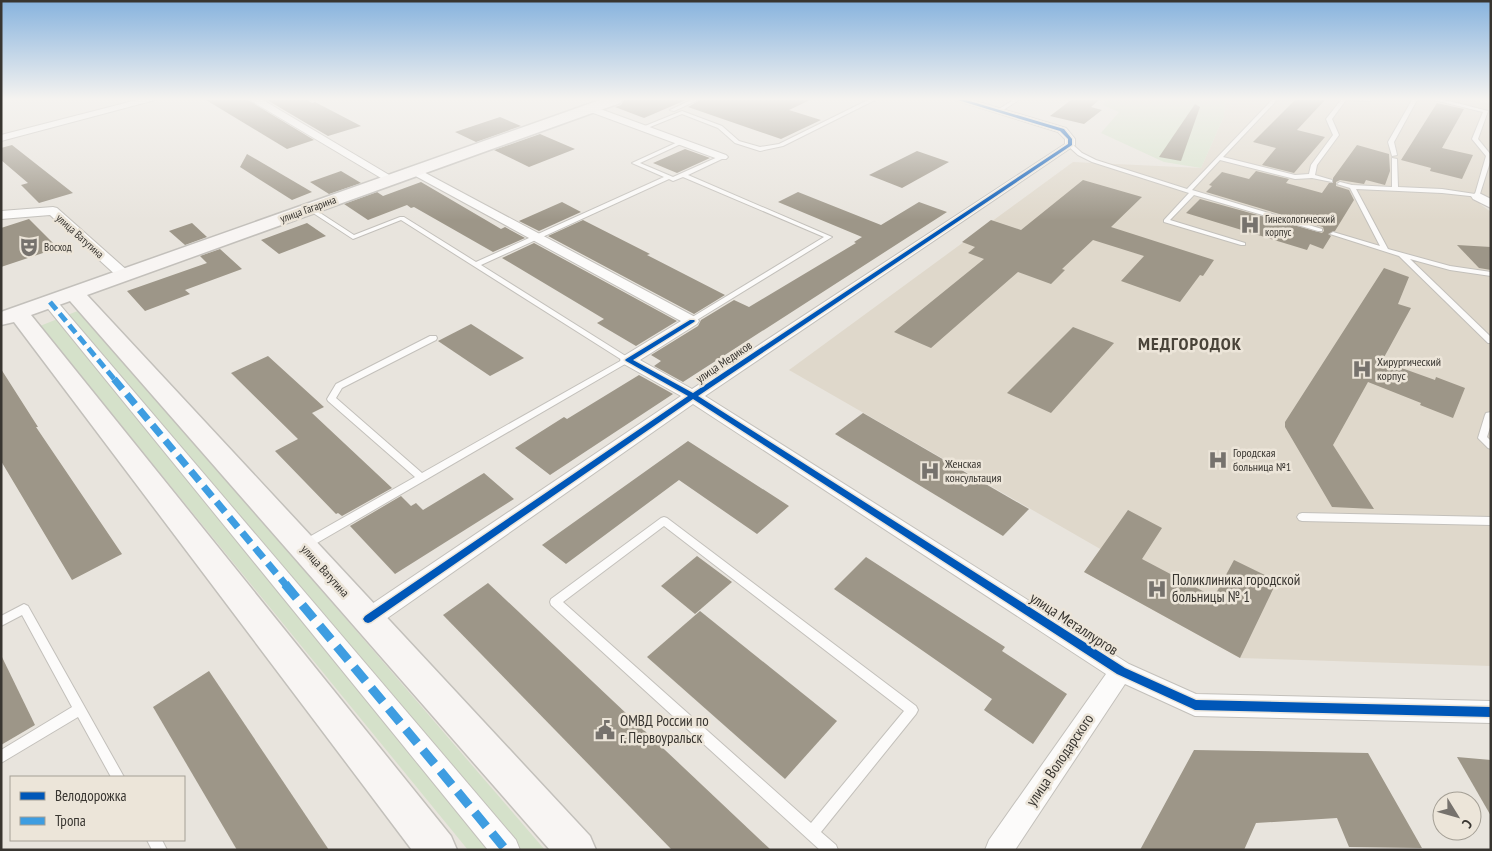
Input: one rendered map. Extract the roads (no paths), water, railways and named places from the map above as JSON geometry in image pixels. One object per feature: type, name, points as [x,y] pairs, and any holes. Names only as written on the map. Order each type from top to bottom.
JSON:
[{"type":"street","points":[[323,140],[390,179]]},
{"type":"street","name":"улица Гагарина","points":[[10,316],[500,140]]},
{"type":"street","points":[[676,140],[722,157]]},
{"type":"street","points":[[1070,140],[1070,146]]},
{"type":"street","name":"улица Медиков","points":[[368,619],[693,396],[1070,146]]},
{"type":"street","points":[[414,171],[692,321]]},
{"type":"street","points":[[1477,196],[1491,204]]},
{"type":"street","name":"улица Ватутина","points":[[1,215],[53,211],[124,275]]},
{"type":"street","points":[[62,297],[506,850]]},
{"type":"street","name":"улица Ватутина","points":[[62,297],[303,546],[576,850]]},
{"type":"street","points":[[10,316],[437,850]]},
{"type":"street","points":[[628,360],[692,321]]},
{"type":"street","name":"улица Металлургов","points":[[628,360],[693,396],[1121,670],[1195,705],[1491,712]]},
{"type":"street","name":"улица Володарского","points":[[999,850],[1121,670]]},
{"type":"lane","points":[[734,140],[760,149],[781,145],[792,140]]},
{"type":"lane","points":[[1237,140],[1166,221],[1243,244]]},
{"type":"lane","points":[[1312,176],[1314,166],[1332,140]]},
{"type":"lane","points":[[1392,140],[1395,189]]},
{"type":"lane","points":[[1340,184],[1352,187],[1442,191],[1477,196],[1489,156],[1475,140]]},
{"type":"lane","points":[[682,142],[635,163],[673,179],[722,157]]},
{"type":"lane","points":[[1070,146],[1094,161],[1190,192],[1320,230]]},
{"type":"lane","points":[[1219,158],[1295,177],[1312,176],[1330,181]]},
{"type":"lane","points":[[683,175],[829,237],[692,321]]},
{"type":"lane","points":[[476,265],[669,177]]},
{"type":"lane","points":[[1352,187],[1385,249]]},
{"type":"lane","points":[[303,546],[628,360],[402,218],[353,236],[309,208]]},
{"type":"lane","points":[[1333,234],[1385,249],[1402,256],[1463,271],[1491,274]]},
{"type":"lane","points":[[1402,256],[1491,342]]},
{"type":"lane","points":[[422,478],[331,399],[339,386],[433,338]]},
{"type":"lane","points":[[1491,415],[1489,415],[1482,438],[1491,446]]},
{"type":"lane","points":[[1302,517],[1491,521]]},
{"type":"lane","points":[[812,833],[912,710],[664,521],[555,602],[577,621],[812,833],[831,850]]},
{"type":"lane","points":[[1,622],[24,609],[117,776]]},
{"type":"lane","points":[[1,757],[79,709]]},
{"type":"place","name":"Гинекологический корпус","points":[[1250,225]]},
{"type":"place","name":"Восход","points":[[29,247]]},
{"type":"place","name":"Хирургический корпус","points":[[1362,369]]},
{"type":"place","name":"Городская больница №1","points":[[1218,460]]},
{"type":"place","name":"Женская консультация","points":[[930,471]]},
{"type":"place","name":"Поликлиника городской больницы № 1","points":[[1157,589]]},
{"type":"place","name":"ОМВД России по г. Первоуральск","points":[[605,730]]},
{"type":"district","name":"МЕДГОРОДОК","points":[[1190,344]]}]
